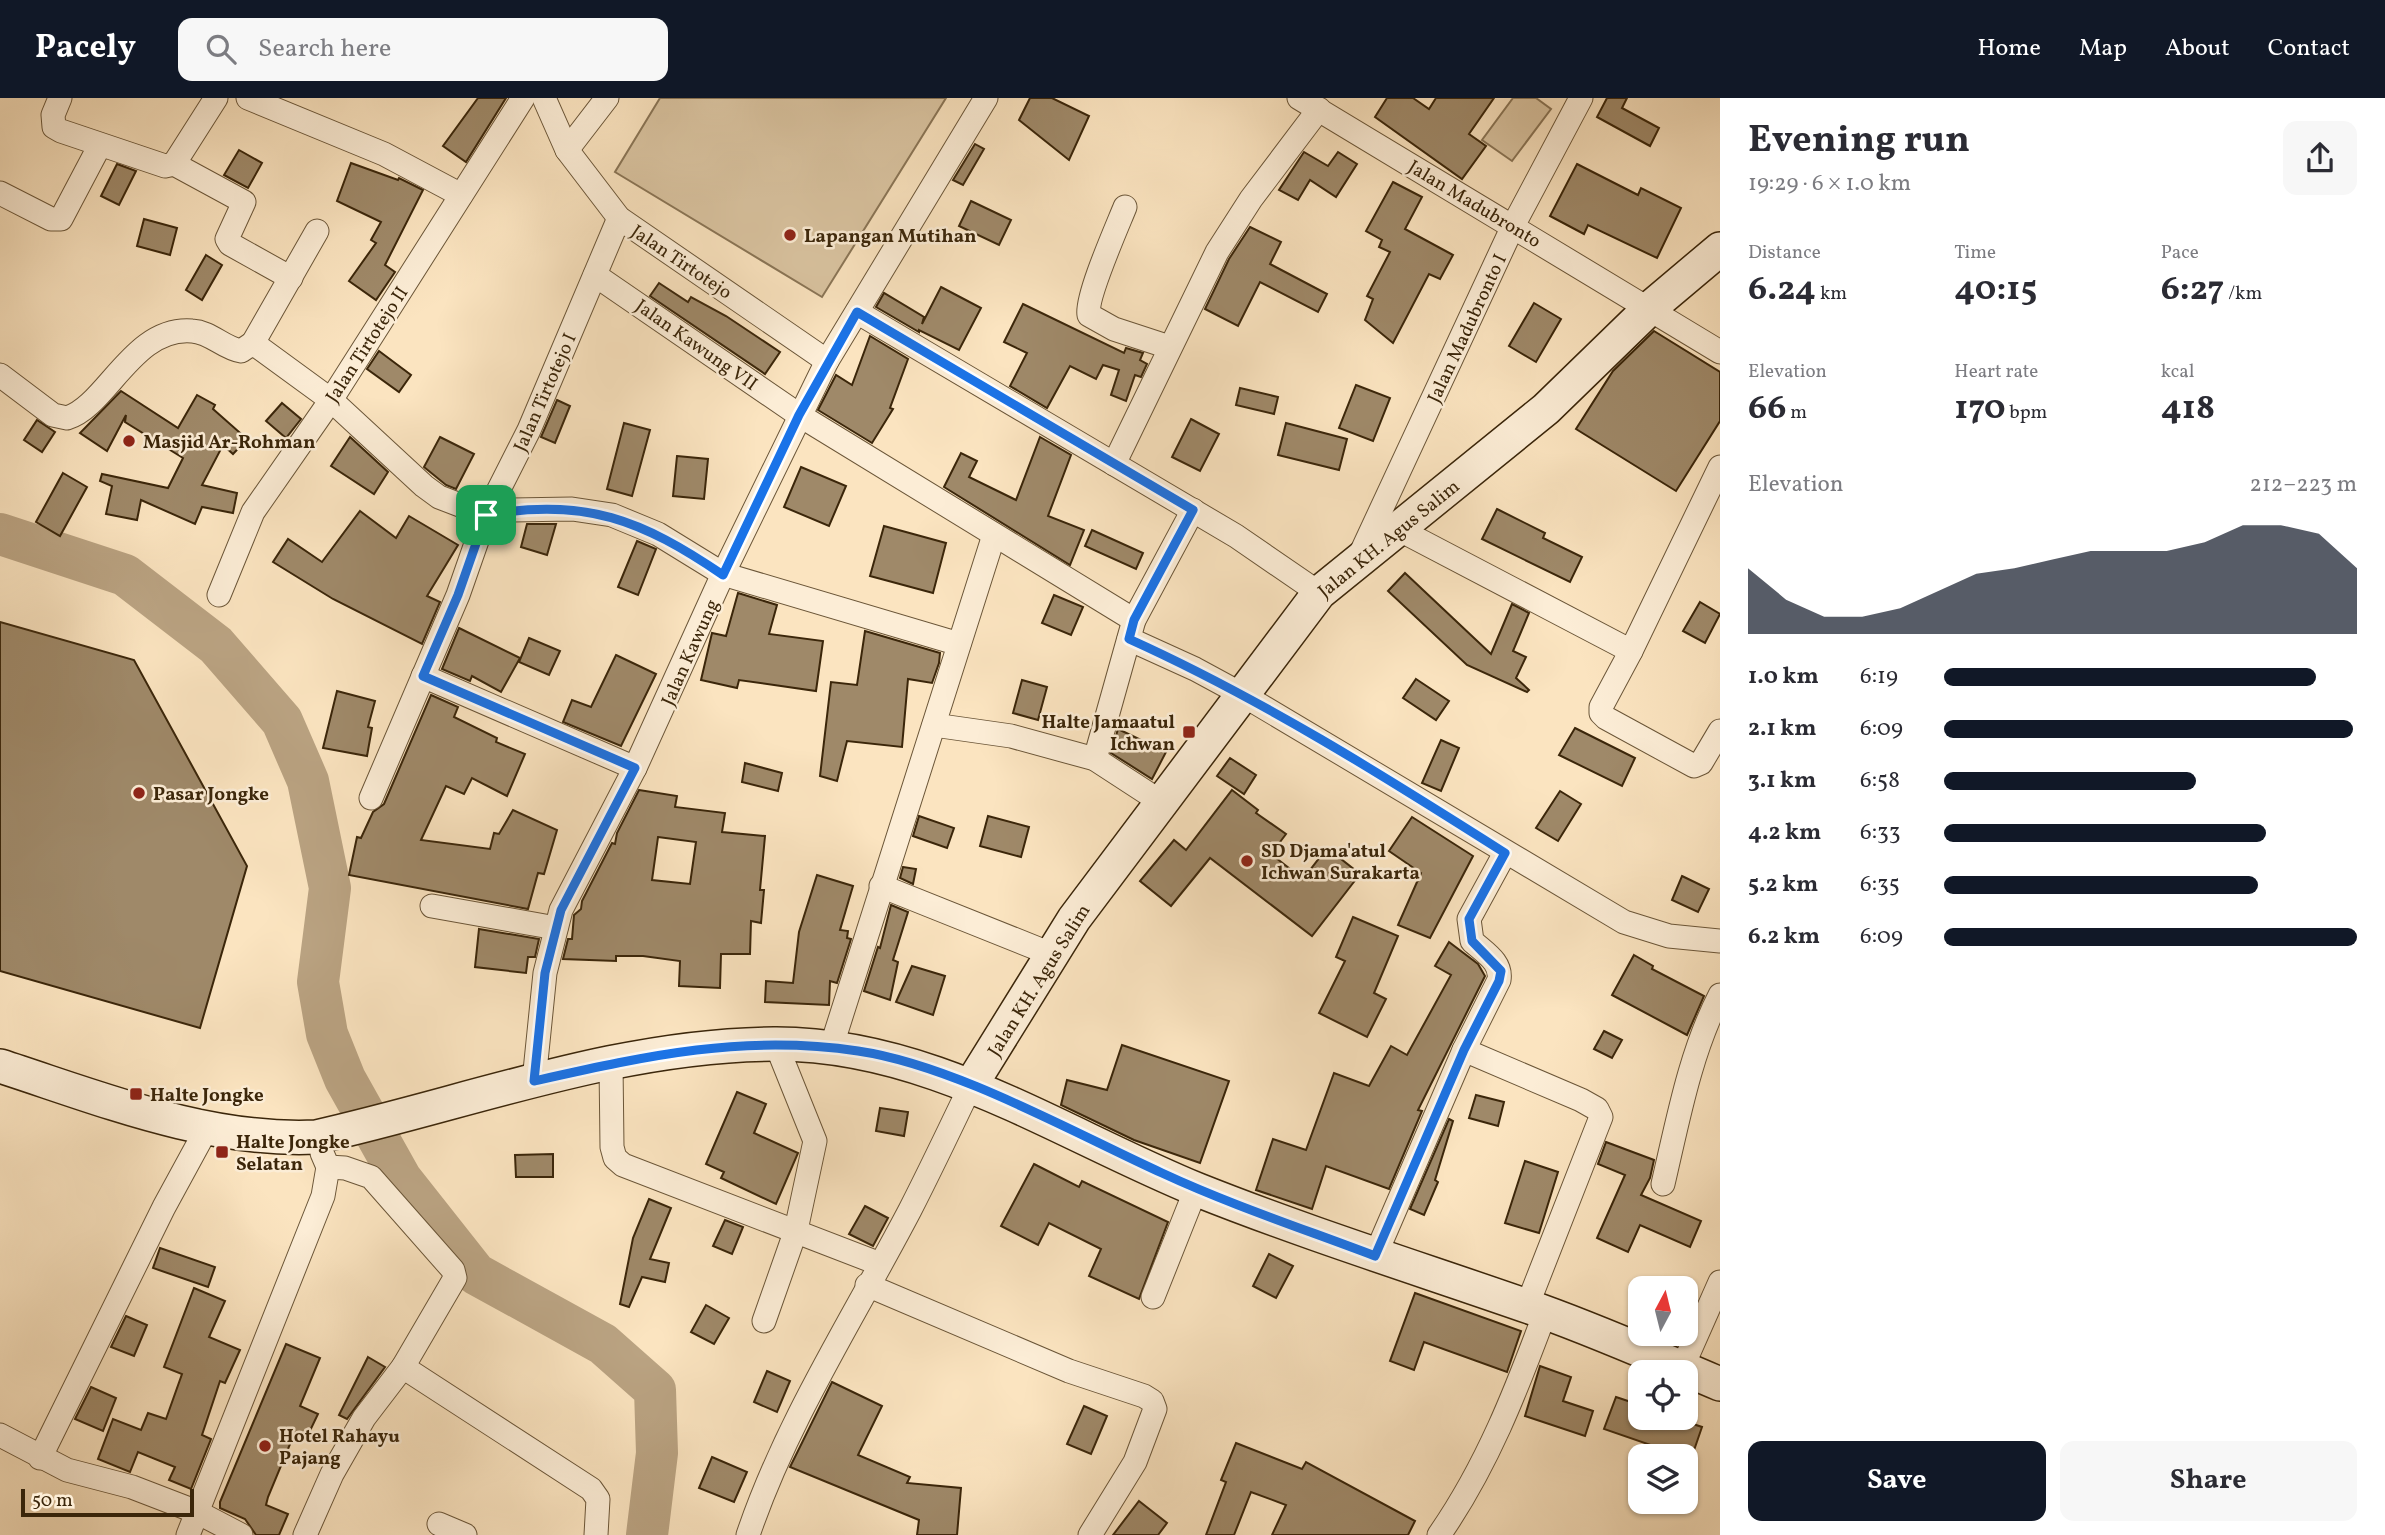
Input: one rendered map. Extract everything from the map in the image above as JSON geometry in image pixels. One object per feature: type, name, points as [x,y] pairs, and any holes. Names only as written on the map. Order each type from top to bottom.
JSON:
[{"type":"main road","name":"Jalan KH. Agus Salim","points":[[971,1085],[1051,954],[1318,593],[1545,409],[1650,308],[1720,249]]},
{"type":"main road","points":[[0,1066],[207,1128],[327,1145],[442,1105],[611,1063],[688,1049],[776,1044],[831,1048],[887,1057],[971,1085],[1196,1189],[1375,1256],[1536,1310],[1662,1360]]},
{"type":"main road","points":[[1698,1375],[1720,1384]]},
{"type":"street","points":[[60,98],[53,115],[54,127],[165,166],[174,164],[244,202],[227,239],[230,244],[291,278]]},
{"type":"street","points":[[174,164],[216,98]]},
{"type":"street","points":[[248,98],[384,154],[461,195]]},
{"type":"street","name":"Jalan Tirtotejo II","points":[[219,595],[253,512],[331,400],[523,98]]},
{"type":"street","name":"Jalan Tirtotejo","points":[[544,98],[567,149],[619,218],[827,361]]},
{"type":"street","points":[[567,149],[607,98]]},
{"type":"street","name":"Jalan Kawung","points":[[534,1081],[545,973],[556,928],[576,879],[635,768],[723,575],[827,361],[986,98]]},
{"type":"street","name":"Jalan Madubronto I","points":[[1357,562],[1513,226],[1581,98]]},
{"type":"street","points":[[1114,464],[1217,252],[1309,104]]},
{"type":"street","name":"Jalan Madubronto","points":[[1309,104],[1720,352]]},
{"type":"street","points":[[0,193],[51,219],[61,219],[100,145]]},
{"type":"street","points":[[1125,207],[1087,309],[1089,315],[1114,329],[1169,347]]},
{"type":"street","name":"Jalan Tirtotejo I","points":[[371,798],[458,595],[486,515],[529,430],[619,218]]},
{"type":"street","points":[[0,375],[53,415],[67,418],[87,407],[122,365],[170,333],[202,332],[241,351],[253,343],[317,231]]},
{"type":"street","name":"Jalan Kawung VII","points":[[595,275],[799,415],[994,535],[1132,629],[1195,669],[1417,797],[1505,853],[1624,922],[1669,936],[1720,942]]},
{"type":"street","points":[[857,312],[1193,510],[1318,593]]},
{"type":"street","points":[[253,343],[331,400],[424,486],[439,496],[486,515],[512,510],[572,509],[612,516],[659,534],[723,575],[959,644]]},
{"type":"street","points":[[1720,467],[1631,651],[1601,706],[1601,713],[1606,718],[1694,766],[1701,763],[1720,731]]},
{"type":"street","points":[[1095,759],[1132,629],[1193,510]]},
{"type":"street","points":[[1398,529],[1631,651]]},
{"type":"street","points":[[831,1048],[994,535]]},
{"type":"street","points":[[423,676],[635,768]]},
{"type":"street","points":[[934,725],[1011,736],[1095,759],[1161,802]]},
{"type":"street","points":[[1375,1256],[1464,1050],[1499,981],[1501,971],[1472,941],[1469,919],[1505,853]]},
{"type":"street","points":[[881,886],[1051,954]]},
{"type":"street","points":[[432,906],[556,928]]},
{"type":"street","points":[[1663,1184],[1690,1072],[1709,1016],[1720,995]]},
{"type":"street","points":[[764,1321],[796,1230],[815,1141],[776,1044]]},
{"type":"street","points":[[1439,1535],[1480,1469],[1501,1426],[1536,1310],[1601,1116],[1597,1109],[1580,1100],[1464,1050]]},
{"type":"street","points":[[611,1063],[615,1158],[622,1165],[880,1264]]},
{"type":"street","points":[[748,1535],[762,1493],[971,1085]]},
{"type":"street","points":[[40,1458],[164,1207],[207,1128]]},
{"type":"street","points":[[305,1535],[338,1463],[364,1418],[403,1367],[454,1283],[453,1270],[370,1177],[345,1168],[327,1145]]},
{"type":"street","points":[[188,1535],[323,1196],[327,1145]]},
{"type":"street","points":[[1153,1297],[1196,1189]]},
{"type":"street","points":[[1686,1360],[1720,1282]]},
{"type":"street","points":[[867,1286],[1069,1371],[1152,1401],[1154,1409],[1135,1462],[1090,1535]]},
{"type":"street","points":[[403,1367],[591,1489],[598,1499],[596,1535]]},
{"type":"street","points":[[0,1435],[66,1470],[132,1488],[197,1512],[242,1535]]},
{"type":"street","points":[[439,1524],[465,1535]]},
{"type":"shaded area","name":"Lapangan Mutihan","points":[[660,98],[946,98],[822,297],[615,172]]},
{"type":"shaded area","points":[[1513,98],[1536,98],[1551,109],[1512,161],[1482,140]]},
{"type":"building","points":[[478,98],[506,98],[466,162],[443,146]]},
{"type":"building","points":[[1030,98],[1052,98],[1089,116],[1069,160],[1019,120]]},
{"type":"building","points":[[1387,98],[1413,98],[1429,109],[1436,98],[1494,98],[1469,134],[1486,146],[1462,179],[1375,117]]},
{"type":"building","points":[[1607,98],[1627,98],[1622,108],[1659,128],[1650,146],[1597,117]]},
{"type":"building","points":[[975,144],[984,149],[963,185],[953,180]]},
{"type":"building","points":[[239,150],[262,163],[248,188],[224,175]]},
{"type":"building","points":[[1304,152],[1328,166],[1338,152],[1357,164],[1336,197],[1310,180],[1298,200],[1279,190]]},
{"type":"building","points":[[351,163],[398,180],[399,178],[423,190],[385,265],[395,272],[376,300],[349,281],[376,243],[371,240],[381,222],[337,201]]},
{"type":"building","points":[[117,164],[136,171],[119,205],[101,196]]},
{"type":"building","points":[[1577,164],[1638,195],[1641,188],[1681,208],[1657,258],[1588,225],[1584,234],[1550,216]]},
{"type":"building","points":[[1393,182],[1422,197],[1405,229],[1453,255],[1440,279],[1429,274],[1393,343],[1365,320],[1373,299],[1367,296],[1390,252],[1379,247],[1382,240],[1366,231]]},
{"type":"building","points":[[971,201],[1011,220],[999,245],[959,226]]},
{"type":"building","points":[[144,219],[177,228],[170,255],[137,246]]},
{"type":"building","points":[[1250,227],[1281,242],[1270,264],[1327,294],[1318,312],[1260,282],[1238,326],[1205,309],[1229,259]]},
{"type":"building","points":[[206,255],[222,265],[202,300],[186,290]]},
{"type":"building","points":[[659,283],[688,302],[691,297],[726,316],[780,352],[765,374],[650,296]]},
{"type":"building","points":[[941,287],[981,308],[959,350],[919,332],[876,307],[884,293],[924,317],[922,324]]},
{"type":"building","points":[[1534,303],[1561,319],[1536,362],[1509,346]]},
{"type":"building","points":[[1023,304],[1124,353],[1126,348],[1143,353],[1140,360],[1147,364],[1141,377],[1135,375],[1126,401],[1111,395],[1119,370],[1103,365],[1096,379],[1070,366],[1047,408],[1010,386],[1027,353],[1004,342]]},
{"type":"building","points":[[1654,331],[1720,372],[1720,421],[1676,491],[1576,429],[1613,371]]},
{"type":"building","points":[[870,336],[908,359],[890,408],[893,409],[872,443],[818,410],[836,375],[852,385]]},
{"type":"building","points":[[379,351],[411,375],[399,392],[367,369]]},
{"type":"building","points":[[1356,385],[1390,398],[1373,441],[1339,428]]},
{"type":"building","points":[[1240,388],[1278,397],[1274,414],[1236,405]]},
{"type":"building","points":[[121,391],[178,428],[197,395],[215,405],[213,409],[247,439],[233,454],[223,445],[202,485],[237,493],[233,513],[202,507],[195,524],[141,500],[137,520],[106,514],[112,486],[100,481],[102,474],[168,488],[183,458],[125,422],[126,415],[107,451],[80,433]]},
{"type":"building","points":[[557,400],[570,406],[555,443],[541,437]]},
{"type":"building","points":[[282,403],[301,419],[286,438],[266,421]]},
{"type":"building","points":[[1191,419],[1219,434],[1200,471],[1172,457]]},
{"type":"building","points":[[37,420],[55,432],[42,452],[24,440]]},
{"type":"building","points":[[624,423],[650,430],[632,496],[607,489]]},
{"type":"building","points":[[1286,423],[1347,439],[1339,470],[1278,455]]},
{"type":"building","points":[[350,437],[388,472],[374,494],[331,466]]},
{"type":"building","points":[[440,437],[474,454],[456,489],[446,485],[424,467]]},
{"type":"building","points":[[1040,437],[1071,455],[1048,516],[1084,530],[1070,565],[944,487],[961,453],[977,461],[969,477],[1016,500]]},
{"type":"building","points":[[677,456],[708,459],[704,499],[673,496]]},
{"type":"building","points":[[801,467],[846,486],[829,526],[784,507]]},
{"type":"building","points":[[63,473],[87,487],[60,536],[36,522]]},
{"type":"building","points":[[1497,509],[1545,533],[1543,538],[1582,557],[1570,582],[1482,539]]},
{"type":"building","points":[[360,511],[396,538],[409,516],[458,545],[427,596],[440,602],[422,644],[333,599],[273,562],[288,539],[322,562]]},
{"type":"building","points":[[527,524],[556,524],[547,555],[521,547]]},
{"type":"building","points":[[884,526],[946,543],[933,593],[870,576]]},
{"type":"building","points":[[1092,530],[1143,553],[1136,569],[1085,546]]},
{"type":"building","points":[[637,541],[656,549],[638,595],[618,587]]},
{"type":"building","points":[[1405,573],[1491,654],[1512,604],[1529,613],[1513,651],[1526,657],[1516,678],[1529,690],[1527,692],[1467,665],[1388,591]]},
{"type":"building","points":[[738,593],[777,605],[769,634],[823,641],[816,691],[739,680],[737,688],[701,680],[712,633],[726,636]]},
{"type":"building","points":[[1054,595],[1083,607],[1071,635],[1042,623]]},
{"type":"building","points":[[1700,602],[1720,614],[1705,643],[1683,631]]},
{"type":"building","points":[[0,622],[134,660],[247,866],[200,1028],[0,971]]},
{"type":"building","points":[[459,628],[520,658],[501,692],[472,676],[470,681],[442,669]]},
{"type":"building","points":[[865,631],[940,653],[939,663],[932,683],[908,679],[902,747],[847,741],[837,781],[820,776],[831,682],[857,685]]},
{"type":"building","points":[[529,638],[560,651],[549,675],[519,662]]},
{"type":"building","points":[[616,655],[656,674],[621,746],[563,722],[572,700],[591,707]]},
{"type":"building","points":[[1416,679],[1449,701],[1436,720],[1403,698]]},
{"type":"building","points":[[1022,680],[1047,687],[1038,720],[1013,713]]},
{"type":"building","points":[[337,691],[375,701],[368,727],[372,728],[367,756],[323,748]]},
{"type":"building","points":[[431,695],[458,707],[454,717],[497,738],[496,742],[525,754],[507,796],[472,778],[464,794],[446,786],[421,840],[490,849],[494,833],[499,834],[513,810],[557,830],[544,874],[538,873],[528,909],[349,875],[357,837],[361,838],[373,812],[384,804]]},
{"type":"building","points":[[1575,728],[1635,758],[1622,786],[1559,755]]},
{"type":"building","points":[[1118,729],[1166,752],[1152,779],[1111,753]]},
{"type":"building","points":[[1441,740],[1459,748],[1441,791],[1422,783]]},
{"type":"building","points":[[1230,758],[1256,775],[1244,794],[1217,776]]},
{"type":"building","points":[[745,763],[782,773],[778,791],[742,782]]},
{"type":"building","points":[[639,790],[677,796],[675,807],[725,813],[722,832],[765,836],[760,890],[764,890],[761,923],[751,921],[750,954],[721,954],[720,988],[679,986],[680,961],[643,956],[616,956],[616,961],[563,959],[568,939],[572,939],[574,915],[581,909],[582,901],[612,843],[615,844],[617,833]],"holes":[[[658,837],[696,842],[690,884],[652,880]]]},
{"type":"building","name":"SD Djama'atul Ichwan Surakarta","points":[[1232,790],[1258,810],[1256,813],[1286,834],[1271,854],[1303,879],[1327,848],[1360,874],[1312,936],[1210,858],[1171,906],[1140,881],[1174,840],[1186,850]]},
{"type":"building","points":[[1560,791],[1581,804],[1558,841],[1536,828]]},
{"type":"building","points":[[919,816],[954,828],[947,848],[913,836]]},
{"type":"building","points":[[988,816],[1029,827],[1021,857],[980,846]]},
{"type":"building","points":[[1412,817],[1473,856],[1430,938],[1398,925],[1421,873],[1389,851]]},
{"type":"building","points":[[903,867],[916,869],[913,884],[900,878]]},
{"type":"building","points":[[817,875],[853,886],[840,930],[848,931],[847,938],[851,939],[837,983],[830,981],[829,1005],[765,1002],[766,981],[793,983],[799,932]]},
{"type":"building","points":[[1682,876],[1709,889],[1698,912],[1672,900]]},
{"type":"building","points":[[891,905],[908,912],[893,960],[898,962],[890,1000],[864,991],[878,947],[880,948]]},
{"type":"building","points":[[1353,917],[1398,936],[1374,993],[1386,999],[1367,1037],[1319,1013],[1345,961],[1336,957]]},
{"type":"building","points":[[479,929],[539,939],[535,957],[528,957],[526,973],[475,967]]},
{"type":"building","points":[[1449,942],[1478,964],[1485,976],[1418,1110],[1422,1111],[1389,1189],[1326,1166],[1312,1209],[1256,1190],[1273,1139],[1306,1150],[1334,1073],[1369,1086],[1391,1046],[1407,1055],[1451,975],[1435,966]]},
{"type":"building","points":[[1634,955],[1653,966],[1652,969],[1704,996],[1687,1035],[1612,995]]},
{"type":"building","points":[[912,966],[945,976],[933,1015],[896,1002]]},
{"type":"building","points":[[1604,1031],[1622,1040],[1612,1058],[1594,1049]]},
{"type":"building","points":[[1122,1045],[1229,1081],[1200,1163],[1134,1140],[1061,1105],[1067,1080],[1107,1090]]},
{"type":"building","points":[[737,1092],[766,1104],[754,1133],[798,1153],[776,1204],[721,1178],[724,1172],[706,1164]]},
{"type":"building","points":[[1476,1095],[1504,1102],[1498,1126],[1469,1118]]},
{"type":"building","points":[[880,1108],[908,1112],[904,1136],[876,1131]]},
{"type":"building","points":[[1449,1119],[1453,1121],[1435,1180],[1438,1182],[1424,1215],[1410,1209]]},
{"type":"building","points":[[1606,1142],[1654,1160],[1650,1178],[1641,1195],[1701,1221],[1690,1247],[1640,1225],[1628,1252],[1597,1238],[1625,1175],[1598,1164]]},
{"type":"building","points":[[553,1154],[553,1177],[516,1177],[515,1155]]},
{"type":"building","points":[[1525,1161],[1558,1172],[1539,1233],[1505,1223]]},
{"type":"building","points":[[1034,1164],[1079,1187],[1082,1181],[1168,1222],[1139,1299],[1089,1276],[1101,1249],[1049,1223],[1038,1245],[1001,1226]]},
{"type":"building","points":[[649,1199],[671,1208],[650,1259],[669,1263],[665,1282],[642,1277],[629,1307],[620,1304],[633,1238]]},
{"type":"building","points":[[865,1206],[888,1218],[873,1246],[849,1234]]},
{"type":"building","points":[[725,1220],[743,1227],[732,1254],[713,1246]]},
{"type":"building","points":[[160,1248],[215,1267],[208,1287],[153,1268]]},
{"type":"building","points":[[1269,1254],[1293,1266],[1276,1298],[1253,1286]]},
{"type":"building","points":[[194,1288],[225,1301],[209,1337],[240,1350],[225,1383],[220,1381],[202,1435],[211,1439],[191,1489],[169,1480],[175,1467],[138,1452],[130,1472],[98,1459],[113,1419],[141,1430],[148,1413],[166,1419],[182,1374],[164,1367]]},
{"type":"building","points":[[1415,1293],[1521,1331],[1507,1372],[1424,1342],[1414,1370],[1390,1361]]},
{"type":"building","points":[[706,1305],[729,1318],[714,1344],[691,1332]]},
{"type":"building","points":[[126,1316],[147,1325],[134,1356],[111,1347]]},
{"type":"building","points":[[286,1344],[320,1358],[300,1406],[318,1414],[307,1437],[295,1432],[268,1497],[266,1505],[288,1514],[279,1535],[256,1535],[245,1519],[220,1508],[220,1502]]},
{"type":"building","points":[[368,1357],[385,1367],[347,1419],[339,1415]]},
{"type":"building","points":[[1540,1366],[1571,1377],[1563,1401],[1593,1411],[1585,1436],[1525,1416]]},
{"type":"building","points":[[767,1371],[790,1381],[777,1412],[754,1402]]},
{"type":"building","points":[[832,1382],[882,1406],[858,1455],[910,1477],[907,1483],[961,1488],[957,1535],[917,1535],[919,1520],[790,1467]]},
{"type":"building","points":[[91,1387],[116,1398],[103,1431],[75,1419]]},
{"type":"building","points":[[1616,1397],[1628,1401],[1628,1430],[1698,1430],[1698,1426],[1702,1427],[1696,1444],[1648,1444],[1604,1429]]},
{"type":"building","points":[[1084,1406],[1107,1416],[1091,1454],[1067,1444]]},
{"type":"building","points":[[1236,1443],[1302,1469],[1306,1462],[1415,1521],[1408,1535],[1272,1535],[1286,1505],[1251,1492],[1234,1535],[1206,1535],[1226,1482],[1221,1480]]},
{"type":"building","points":[[712,1457],[747,1472],[734,1502],[699,1488]]},
{"type":"building","points":[[1139,1501],[1167,1523],[1158,1535],[1113,1535]]},
{"type":"waterway","points":[[0,534],[125,575],[216,645],[282,721],[308,781],[330,888],[318,982],[327,1034],[345,1079],[401,1179],[476,1274],[603,1344],[655,1390],[657,1453],[647,1535]]},
{"type":"place","name":"Lapangan Mutihan","points":[[790,235]]},
{"type":"place","name":"Masjid Ar-Rohman","points":[[129,441]]},
{"type":"place","name":"Halte Jamaatul Ichwan","points":[[1189,732]]},
{"type":"place","name":"Pasar Jongke","points":[[139,793]]},
{"type":"place","name":"SD Djama'atul Ichwan Surakarta","points":[[1247,861]]},
{"type":"place","name":"Halte Jongke","points":[[136,1094]]},
{"type":"place","name":"Halte Jongke Selatan","points":[[222,1152]]},
{"type":"place","name":"Hotel Rahayu Pajang","points":[[265,1446]]},
{"type":"route","points":[[857,312],[1193,510],[1134,620],[1129,639],[1195,669],[1242,695],[1417,797],[1505,853],[1469,919],[1468,932],[1472,941],[1496,963],[1501,971],[1499,981],[1464,1050],[1375,1256],[1196,1189],[971,1085],[887,1057],[831,1048],[776,1044],[727,1046],[644,1056],[534,1081],[545,973],[561,910],[635,768],[423,676],[458,595],[486,515],[512,510],[572,509],[612,516],[659,534],[723,575],[799,415],[857,312]]}]
